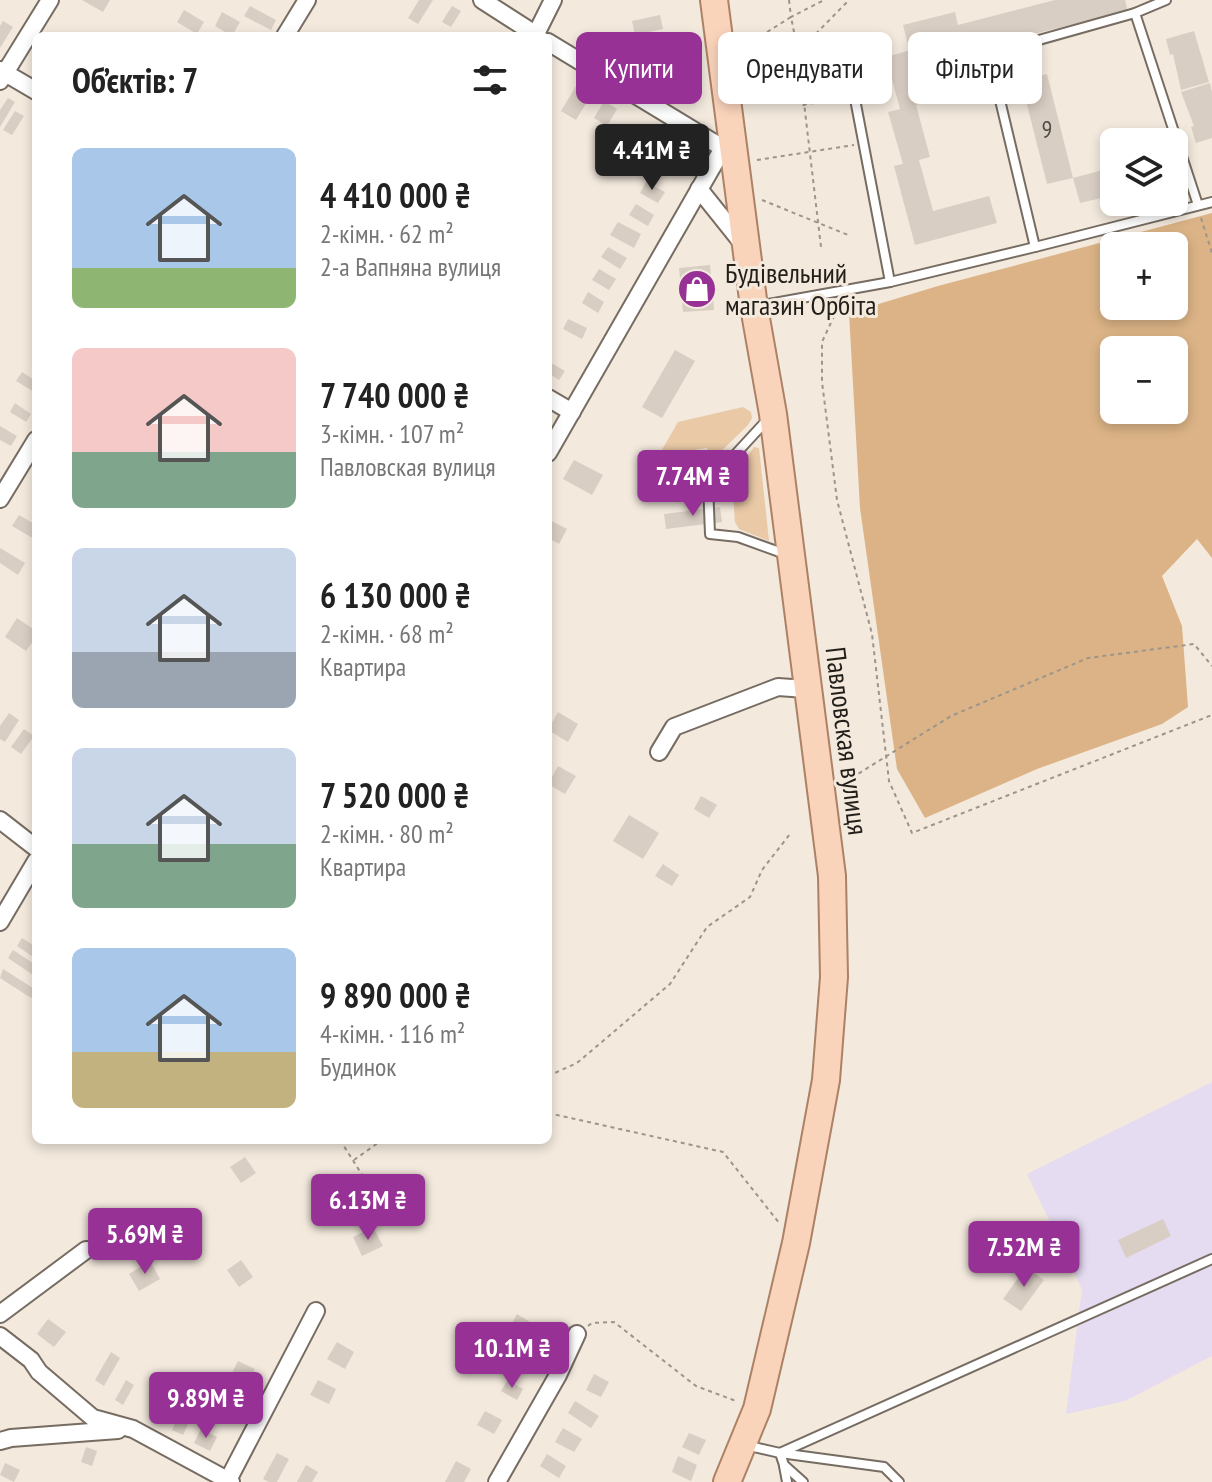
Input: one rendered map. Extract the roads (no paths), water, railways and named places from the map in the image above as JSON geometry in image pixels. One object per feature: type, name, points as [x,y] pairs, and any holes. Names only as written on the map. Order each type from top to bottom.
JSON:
[{"type":"main road","name":"Павловская вулиця","points":[[714,0],[737,155],[754,307],[773,414],[832,876],[834,977],[826,1080],[796,1243],[757,1409],[734,1478]]},
{"type":"street","points":[[32,89],[2,75],[50,0]]},
{"type":"street","points":[[287,32],[307,0]]},
{"type":"street","points":[[482,0],[531,32]]},
{"type":"street","points":[[541,32],[553,0]]},
{"type":"street","points":[[552,45],[737,155],[699,189],[552,446]]},
{"type":"street","points":[[699,189],[747,249]]},
{"type":"street","points":[[552,400],[572,412]]},
{"type":"street","points":[[0,499],[32,447]]},
{"type":"street","points":[[659,752],[674,727],[778,687],[806,689]]},
{"type":"street","points":[[0,820],[32,845]]},
{"type":"street","points":[[0,922],[32,868]]},
{"type":"street","points":[[0,1314],[86,1250]]},
{"type":"street","points":[[0,1336],[31,1360],[39,1372],[93,1418],[133,1429],[228,1481],[316,1311]]},
{"type":"street","points":[[497,1482],[558,1375],[577,1334]]},
{"type":"street","points":[[0,1441],[133,1429]]},
{"type":"lane","points":[[1042,39],[1135,13],[1166,0]]},
{"type":"lane","points":[[1135,13],[1198,205]]},
{"type":"lane","points":[[856,104],[890,282]]},
{"type":"lane","points":[[1001,104],[1035,247]]},
{"type":"lane","points":[[754,307],[890,282],[1212,202]]},
{"type":"lane","points":[[773,414],[708,484],[710,534],[738,537],[792,556]]},
{"type":"lane","points":[[780,1453],[1212,1259]]},
{"type":"lane","points":[[744,1445],[884,1467],[899,1482]]},
{"type":"lane","points":[[780,1453],[787,1482]]},
{"type":"lane","points":[[784,1465],[803,1482]]},
{"type":"place","name":"Будівельний магазин Орбіта","points":[[697,289]]}]
